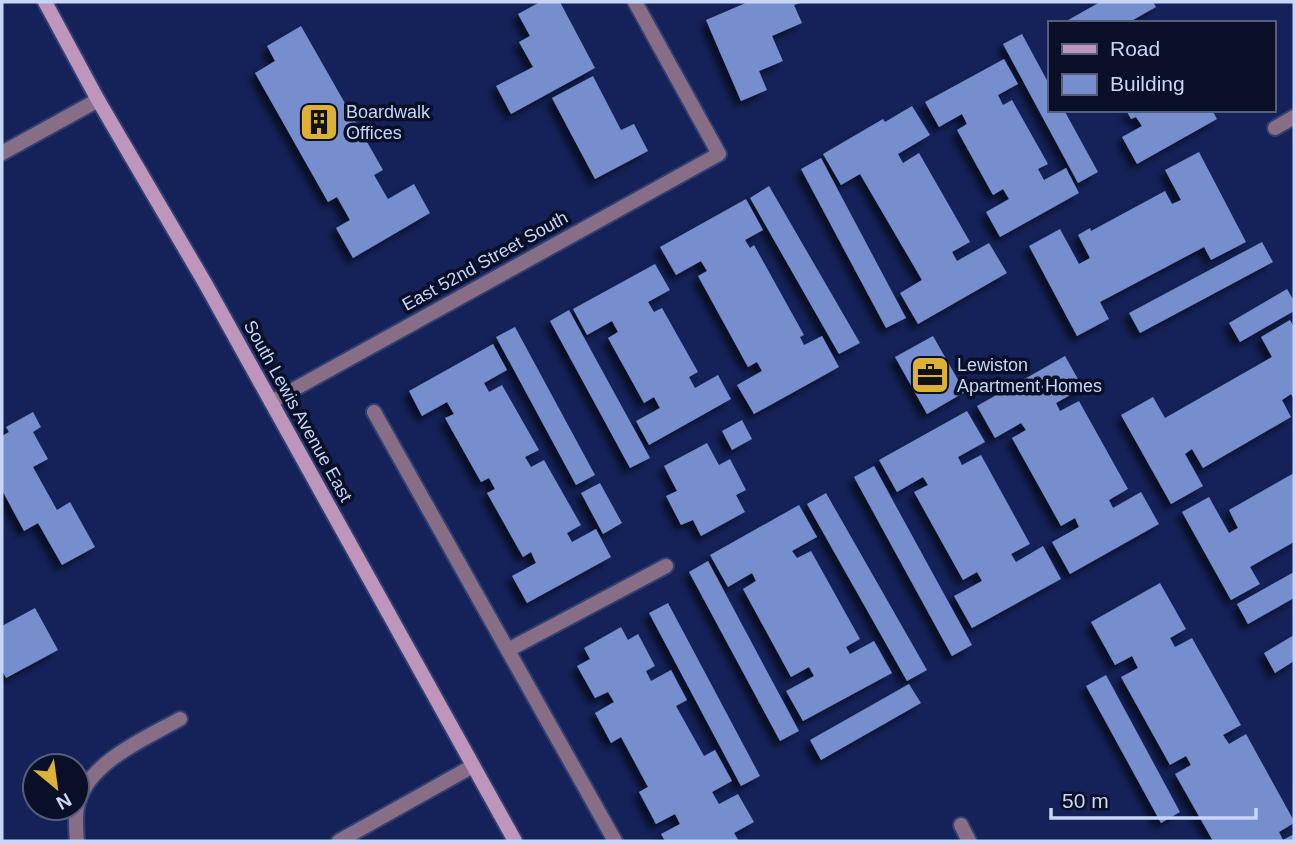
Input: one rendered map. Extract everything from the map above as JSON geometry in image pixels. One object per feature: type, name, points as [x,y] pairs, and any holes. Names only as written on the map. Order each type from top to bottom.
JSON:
[{"type":"main road","name":"South Lewis Avenue East","points":[[45,2],[98,100],[205,283],[514,841]]},
{"type":"street","name":"East 52nd Street South","points":[[271,402],[719,154],[635,2]]},
{"type":"street","points":[[2,153],[98,100]]},
{"type":"street","points":[[1275,128],[1294,117]]},
{"type":"street","points":[[374,412],[615,841]]},
{"type":"street","points":[[508,650],[666,566]]},
{"type":"street","points":[[77,841],[78,803],[90,780],[115,755],[180,719]]},
{"type":"street","points":[[339,841],[473,766]]},
{"type":"street","points":[[961,825],[969,841]]},
{"type":"building","points":[[540,2],[560,2],[595,68],[511,114],[496,86],[533,67],[519,42],[530,36],[518,14]]},
{"type":"building","points":[[748,2],[803,2],[794,5],[802,23],[772,36],[783,61],[759,71],[767,90],[741,101],[706,20]]},
{"type":"building","points":[[1100,2],[1153,2],[1156,7],[1134,21],[1067,21]]},
{"type":"building","name":"Boardwalk Offices","points":[[301,26],[383,170],[374,175],[388,199],[414,184],[430,213],[353,258],[336,228],[350,220],[337,197],[328,202],[255,73],[275,61],[267,46]]},
{"type":"building","points":[[1022,34],[1048,82],[1048,112],[1065,112],[1098,172],[1078,183],[1003,44]]},
{"type":"building","points":[[1004,59],[1018,84],[998,95],[1003,105],[1012,100],[1048,164],[1038,169],[1044,180],[1066,168],[1079,193],[1000,237],[986,212],[1009,199],[1003,189],[993,195],[957,130],[967,124],[962,114],[939,127],[925,102]]},
{"type":"building","points":[[593,76],[621,130],[634,124],[648,151],[595,179],[552,98]]},
{"type":"building","points":[[912,106],[930,135],[898,154],[903,163],[919,153],[970,242],[952,252],[957,261],[989,243],[1007,273],[918,324],[900,293],[922,280],[860,174],[841,185],[823,154],[883,119],[885,122]]},
{"type":"building","points":[[1127,112],[1213,112],[1217,119],[1137,164],[1122,137],[1142,126],[1136,117],[1131,119]]},
{"type":"building","points":[[1199,152],[1246,242],[1211,260],[1204,247],[1100,302],[1109,319],[1077,336],[1029,246],[1060,229],[1079,264],[1090,258],[1078,235],[1090,228],[1091,231],[1165,191],[1172,204],[1181,200],[1165,170]]},
{"type":"building","points":[[821,158],[906,318],[886,328],[801,169]]},
{"type":"building","points":[[769,186],[860,343],[839,354],[750,198]]},
{"type":"building","points":[[746,199],[763,230],[745,240],[750,248],[754,245],[804,335],[800,337],[804,345],[822,336],[839,367],[754,414],[737,385],[762,371],[757,362],[748,367],[698,276],[707,271],[701,261],[676,275],[660,247]]},
{"type":"building","points":[[1262,242],[1273,262],[1140,333],[1129,313]]},
{"type":"building","points":[[655,264],[670,290],[648,302],[654,312],[662,308],[698,372],[689,377],[695,388],[718,375],[731,399],[649,445],[636,421],[660,408],[654,397],[644,403],[608,338],[618,332],[612,321],[587,335],[573,309]]},
{"type":"building","points":[[1287,289],[1294,301],[1294,311],[1240,342],[1229,323]]},
{"type":"building","points":[[569,310],[650,458],[630,468],[550,321]]},
{"type":"building","points":[[1290,320],[1294,327],[1294,400],[1291,394],[1282,400],[1291,417],[1203,468],[1192,449],[1185,454],[1203,486],[1171,504],[1121,415],[1153,397],[1165,418],[1272,357],[1261,337]]},
{"type":"building","points":[[515,327],[595,475],[576,485],[496,337]]},
{"type":"building","name":"Lewiston Apartment Homes","points":[[933,336],[965,392],[927,414],[895,357]]},
{"type":"building","points":[[493,344],[507,370],[484,383],[489,392],[502,385],[539,450],[525,457],[531,467],[544,460],[581,525],[567,533],[572,542],[596,529],[611,557],[527,603],[512,576],[536,563],[531,552],[523,557],[487,493],[495,489],[489,478],[481,482],[445,418],[454,414],[447,402],[422,416],[409,391]]},
{"type":"building","points":[[1065,356],[1083,388],[1056,403],[1060,411],[1079,401],[1128,489],[1109,500],[1113,508],[1141,492],[1159,524],[1070,574],[1052,542],[1079,527],[1075,518],[1061,526],[1012,438],[1026,430],[1021,423],[995,438],[977,406]]},
{"type":"building","points":[[967,411],[985,442],[958,457],[962,465],[981,455],[1030,544],[1011,554],[1016,562],[1043,546],[1061,579],[972,628],[954,596],[982,581],[977,572],[963,580],[914,492],[928,485],[923,477],[897,492],[879,460]]},
{"type":"building","points":[[33,412],[41,427],[33,432],[48,459],[33,467],[57,510],[70,502],[95,547],[62,565],[38,523],[24,531],[2,490],[2,436],[9,432],[6,427]]},
{"type":"building","points":[[742,420],[752,439],[732,450],[722,431]]},
{"type":"building","points":[[707,443],[719,465],[730,459],[746,490],[736,495],[745,512],[701,536],[693,520],[681,525],[666,496],[677,491],[664,466]]},
{"type":"building","points":[[874,466],[972,645],[952,656],[854,477]]},
{"type":"building","points":[[1294,473],[1294,542],[1250,567],[1260,584],[1231,600],[1182,512],[1209,497],[1229,533],[1238,528],[1229,510]]},
{"type":"building","points":[[600,483],[622,523],[603,534],[581,493]]},
{"type":"building","points":[[826,493],[927,670],[907,681],[807,504]]},
{"type":"building","points":[[799,505],[817,537],[792,551],[797,558],[811,551],[860,639],[846,647],[850,654],[874,641],[892,673],[803,721],[786,691],[814,676],[809,667],[791,677],[743,589],[756,581],[752,573],[728,587],[710,555]]},
{"type":"building","points":[[708,561],[799,731],[780,741],[689,572]]},
{"type":"building","points":[[1294,572],[1294,598],[1248,624],[1237,604]]},
{"type":"building","points":[[1160,583],[1186,629],[1170,638],[1175,647],[1192,638],[1241,725],[1223,735],[1229,744],[1246,734],[1294,821],[1279,832],[1283,840],[1294,834],[1294,841],[1213,841],[1175,774],[1191,765],[1186,756],[1170,765],[1121,677],[1138,668],[1132,656],[1115,665],[1091,622]]},
{"type":"building","points":[[668,603],[760,776],[741,786],[649,613]]},
{"type":"building","points":[[35,608],[58,650],[6,678],[2,670],[2,626]]},
{"type":"building","points":[[621,627],[628,640],[638,634],[655,666],[646,671],[651,681],[671,670],[687,700],[676,706],[704,756],[715,750],[732,781],[712,792],[719,804],[738,794],[754,822],[734,833],[739,841],[665,841],[661,834],[680,824],[675,814],[656,824],[639,792],[648,787],[621,737],[611,743],[595,713],[614,702],[608,692],[595,698],[577,666],[590,659],[584,648]]},
{"type":"building","points":[[1294,635],[1294,661],[1275,673],[1264,653]]},
{"type":"building","points":[[1106,675],[1180,812],[1161,823],[1086,686]]},
{"type":"building","points":[[909,684],[921,703],[821,760],[810,740]]},
{"type":"place","name":"Boardwalk Offices","points":[[319,122]]},
{"type":"place","name":"Lewiston Apartment Homes","points":[[930,375]]}]
